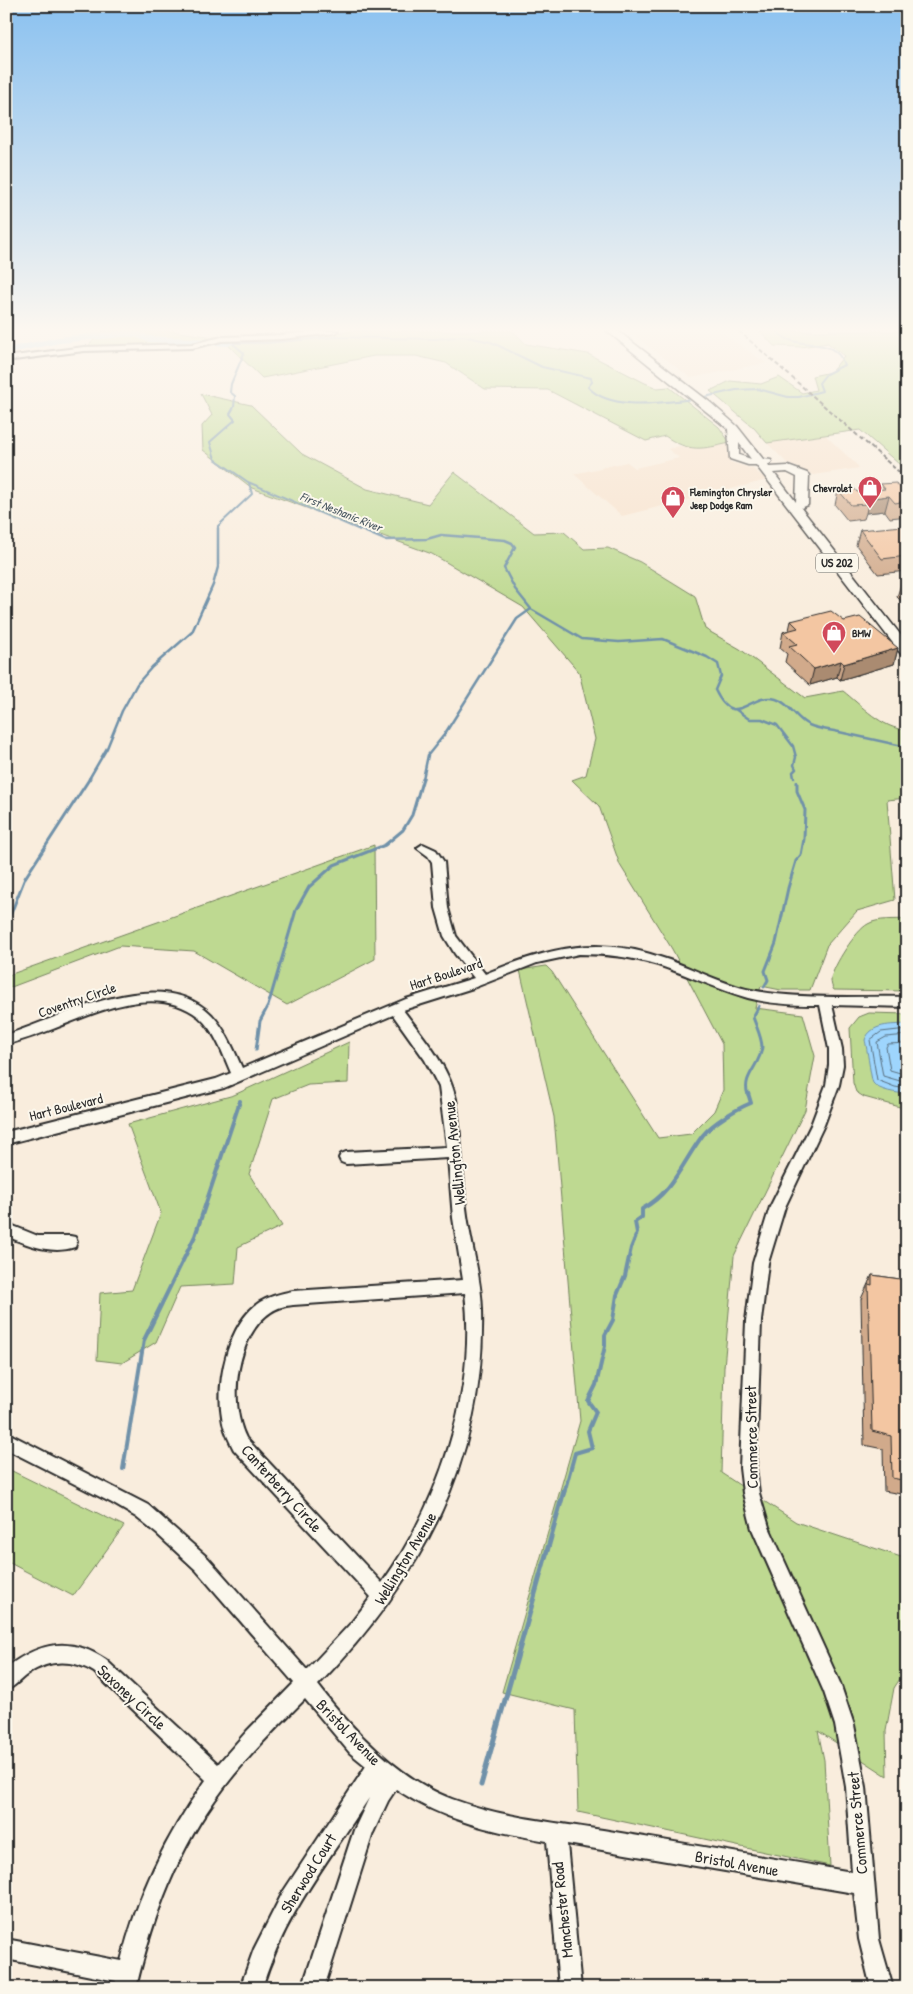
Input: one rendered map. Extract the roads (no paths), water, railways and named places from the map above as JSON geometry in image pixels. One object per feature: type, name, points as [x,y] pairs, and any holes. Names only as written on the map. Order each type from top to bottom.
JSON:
[{"type":"highway","name":"US 202","points":[[729,424],[802,505],[907,638]]},
{"type":"highway","name":"US 202","points":[[738,424],[907,652]]},
{"type":"highway","points":[[733,428],[734,457],[741,461],[793,470],[802,475],[802,505]]},
{"type":"street","points":[[423,848],[432,853],[438,862],[442,908],[450,936],[459,951],[482,979]]},
{"type":"street","name":"Hart Boulevard","points":[[6,1138],[196,1090],[239,1076],[395,1008],[556,953],[602,950],[650,958],[750,994],[786,1000],[907,1002]]},
{"type":"street","name":"Coventry Circle","points":[[6,1040],[126,999],[155,996],[168,998],[191,1006],[210,1020],[239,1076]]},
{"type":"street","name":"Commerce Street","points":[[825,1002],[836,1052],[834,1079],[820,1116],[777,1206],[759,1260],[754,1308],[750,1392],[749,1481],[761,1529],[833,1690],[842,1715],[856,1788],[862,1884],[870,1945],[882,1988]]},
{"type":"street","name":"Wellington Avenue","points":[[126,1980],[151,1900],[165,1868],[197,1809],[236,1757],[356,1631],[383,1597],[420,1540],[444,1488],[454,1460],[467,1407],[474,1309],[462,1229],[452,1117],[446,1087],[434,1064],[395,1008]]},
{"type":"street","points":[[346,1158],[455,1152]]},
{"type":"street","points":[[6,1229],[37,1242],[70,1242]]},
{"type":"street","name":"Canterberry Circle","points":[[383,1597],[240,1444],[230,1419],[229,1405],[234,1355],[239,1341],[253,1319],[263,1309],[277,1301],[293,1298],[472,1286]]},
{"type":"street","name":"Bristol Avenue","points":[[6,1440],[118,1497],[156,1522],[202,1564],[357,1746],[394,1776],[421,1794],[449,1808],[508,1824],[862,1884]]},
{"type":"street","name":"Saxoney Circle","points":[[6,1681],[30,1662],[49,1654],[69,1653],[86,1657],[100,1666],[219,1779]]},
{"type":"street","name":"Sherwood Court","points":[[251,1988],[263,1949],[295,1888],[359,1799],[378,1764]]},
{"type":"street","name":"Sherwood Court","points":[[313,1988],[364,1830],[381,1794],[394,1776]]},
{"type":"street","name":"Manchester Road","points":[[556,1831],[570,1988]]},
{"type":"street","points":[[6,1950],[126,1980]]},
{"type":"water","points":[[907,1024],[907,1094],[884,1090],[873,1083],[865,1040],[872,1030],[877,1028]]},
{"type":"waterway","name":"First Neshanic River","points":[[230,424],[210,442],[215,459],[248,482],[360,530]]},
{"type":"waterway","points":[[89,779],[107,748],[122,711],[137,684],[152,667],[192,632],[213,585],[218,567],[218,526],[252,494],[249,483]]},
{"type":"waterway","name":"First Neshanic River","points":[[357,528],[385,540],[427,539],[441,535],[505,540],[512,543],[515,547],[504,568],[515,589],[531,609]]},
{"type":"waterway","points":[[423,779],[428,755],[444,735],[517,619],[531,609]]},
{"type":"waterway","name":"First Neshanic River","points":[[531,609],[582,639],[619,642],[663,639],[707,657],[718,664],[721,676],[715,690],[722,702],[729,708],[736,709],[767,698],[776,699],[785,704],[804,723],[812,726],[907,747]]},
{"type":"waterway","points":[[735,709],[749,719],[762,719],[777,725],[793,746],[796,757],[794,765],[796,769],[793,772],[794,778]]},
{"type":"waterway","points":[[6,926],[25,878],[90,778]]},
{"type":"waterway","points":[[256,1050],[260,1021],[268,1006],[296,910],[309,887],[334,865],[385,845],[403,830],[412,815],[423,778]]},
{"type":"waterway","points":[[764,987],[768,980],[765,971],[776,943],[788,888],[796,861],[801,855],[804,839],[805,810],[797,791],[797,782]]},
{"type":"waterway","points":[[748,1095],[747,1082],[762,1047],[753,1017],[759,1006]]},
{"type":"waterway","points":[[564,1493],[575,1453],[592,1448],[588,1431],[596,1412],[588,1401],[596,1385],[605,1346],[605,1335],[613,1320],[617,1295],[625,1276],[631,1248],[637,1233],[635,1222],[642,1217],[642,1209],[653,1202],[670,1185],[707,1130],[725,1117],[751,1103],[748,1093]]},
{"type":"waterway","points":[[123,1469],[144,1340],[195,1236],[240,1101]]},
{"type":"waterway","points":[[481,1785],[564,1491]]},
{"type":"railway","points":[[845,424],[907,479]]},
{"type":"place","name":"Chevrolet","points":[[870,509]]},
{"type":"place","name":"Flemington Chrysler Jeep Dodge Ram","points":[[673,519]]},
{"type":"place","name":"BMW","points":[[834,654]]}]
